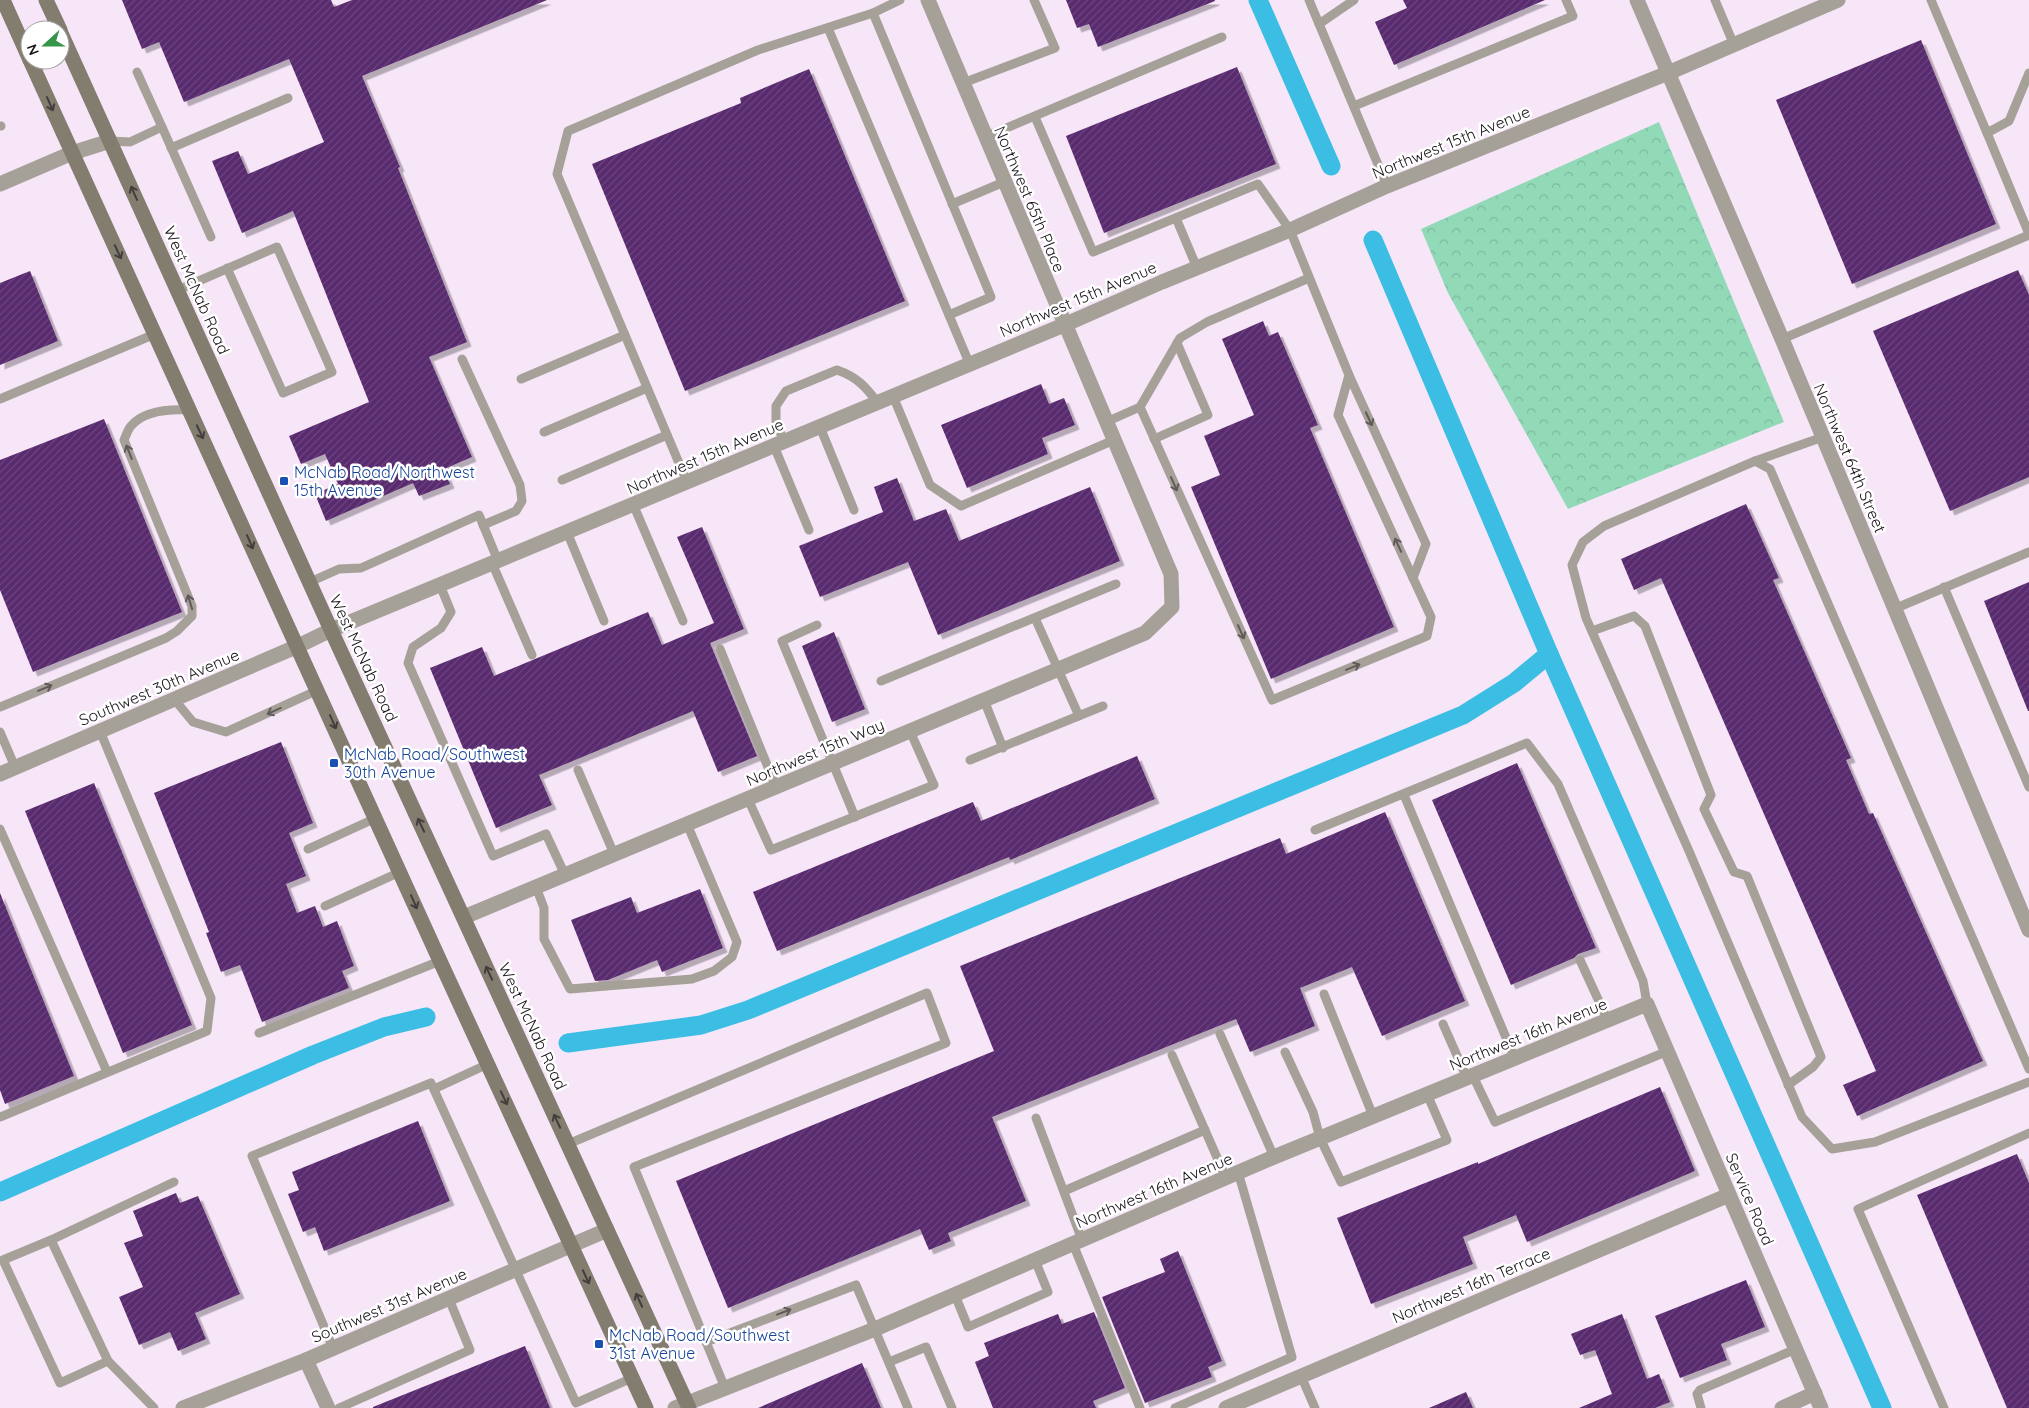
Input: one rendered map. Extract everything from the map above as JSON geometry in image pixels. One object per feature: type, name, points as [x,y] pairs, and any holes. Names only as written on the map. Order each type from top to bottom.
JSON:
[{"type":"main road","points":[[3,0],[20,38]]},
{"type":"main road","name":"West McNab Road","points":[[46,0],[55,20]]},
{"type":"main road","name":"West McNab Road","points":[[70,52],[331,630],[568,1144],[684,1406]]},
{"type":"main road","points":[[35,70],[646,1408]]},
{"type":"street","name":"Northwest 65th Place","points":[[928,0],[1171,574],[1172,607]]},
{"type":"street","name":"Northwest 64th Street","points":[[1637,0],[1782,339],[2029,930]]},
{"type":"street","name":"Northwest 15th Avenue","points":[[331,630],[1290,230],[1387,186],[1668,73],[1838,0]]},
{"type":"street","points":[[0,184],[72,153],[110,141]]},
{"type":"street","name":"Northwest 15th Way","points":[[464,918],[1145,633],[1172,607]]},
{"type":"street","name":"Southwest 30th Avenue","points":[[0,774],[298,646],[331,630]]},
{"type":"street","name":"Northwest 16th Avenue","points":[[684,1406],[875,1329],[1274,1157],[1647,1004]]},
{"type":"street","name":"Service Road","points":[[1647,1004],[1821,1408]]},
{"type":"street","name":"Northwest 16th Terrace","points":[[1226,1408],[1729,1194]]},
{"type":"street","name":"Southwest 31st Avenue","points":[[183,1408],[306,1360],[607,1230]]},
{"type":"street","points":[[306,1360],[328,1408]]},
{"type":"street","points":[[1782,1408],[1815,1393]]},
{"type":"lane","points":[[687,482],[557,174],[568,131],[758,50],[873,13],[900,0]]},
{"type":"lane","points":[[963,84],[1055,48],[1034,0]]},
{"type":"lane","points":[[1309,0],[1387,186]]},
{"type":"lane","points":[[1320,24],[1354,0]]},
{"type":"lane","points":[[1354,106],[1573,16],[1566,0]]},
{"type":"lane","points":[[1715,0],[1734,45]]},
{"type":"lane","points":[[1782,339],[2029,235],[1931,0]]},
{"type":"lane","points":[[873,13],[990,297],[949,315]]},
{"type":"lane","points":[[828,28],[970,364]]},
{"type":"lane","points":[[985,137],[1222,37]]},
{"type":"lane","points":[[137,72],[211,237]]},
{"type":"lane","points":[[1987,133],[2009,121],[2029,73]]},
{"type":"lane","points":[[171,148],[288,98]]},
{"type":"lane","points":[[1035,117],[1093,252],[1258,184],[1290,230],[1349,375],[1426,544],[1413,578]]},
{"type":"lane","points":[[110,141],[130,142],[162,127]]},
{"type":"lane","points":[[952,204],[1004,182]]},
{"type":"lane","points":[[1176,218],[1197,268]]},
{"type":"lane","points":[[178,290],[227,268],[277,247],[332,372],[282,393],[227,268]]},
{"type":"lane","points":[[1106,422],[1140,407],[1180,338],[1207,322],[1310,278]]},
{"type":"lane","points":[[0,399],[155,334]]},
{"type":"lane","points":[[521,379],[625,334]]},
{"type":"lane","points":[[1154,439],[1208,414],[1177,343]]},
{"type":"lane","points":[[462,359],[520,485],[522,501],[516,511],[483,525]]},
{"type":"lane","points":[[809,530],[779,444],[776,406],[786,391],[837,370],[852,376],[865,387],[878,403]]},
{"type":"lane","points":[[1140,407],[1272,700],[1427,636],[1431,617],[1338,415],[1349,375]]},
{"type":"lane","points":[[544,432],[647,388]]},
{"type":"lane","points":[[893,396],[930,485],[961,506],[1114,440]]},
{"type":"lane","points":[[0,707],[166,638],[177,631],[192,616],[192,606],[124,440],[131,425],[145,416],[161,411],[190,410]]},
{"type":"lane","points":[[820,427],[854,510]]},
{"type":"lane","points":[[562,480],[667,435]]},
{"type":"lane","points":[[1823,437],[1756,461],[1604,526],[1583,542],[1572,565],[1586,618],[1689,851],[1802,1117],[1832,1149],[1875,1142],[2029,1082]]},
{"type":"lane","points":[[1756,461],[1770,469],[2029,1069]]},
{"type":"lane","points":[[633,504],[683,621]]},
{"type":"lane","points":[[310,582],[340,569],[361,568],[479,515],[495,562],[532,655]]},
{"type":"lane","points":[[567,532],[604,621]]},
{"type":"lane","points":[[1894,609],[2029,552]]},
{"type":"lane","points":[[881,681],[1116,584]]},
{"type":"lane","points":[[440,585],[451,612],[441,628],[413,647],[408,663],[493,856],[546,834],[564,875]]},
{"type":"lane","points":[[1944,587],[2029,787]]},
{"type":"lane","points":[[1592,631],[1634,616],[1645,626],[1711,795],[1704,809],[1734,872],[1748,876],[1821,1057],[1813,1066],[1788,1085]]},
{"type":"lane","points":[[1035,618],[1079,716]]},
{"type":"lane","points":[[818,625],[782,641],[855,817]]},
{"type":"lane","points":[[720,649],[776,787]]},
{"type":"lane","points":[[174,699],[193,722],[226,732],[318,690]]},
{"type":"lane","points":[[984,700],[1003,748]]},
{"type":"lane","points":[[970,760],[1103,706]]},
{"type":"lane","points":[[0,1117],[207,1031],[211,998],[100,731]]},
{"type":"lane","points":[[748,799],[771,850],[934,785],[910,731]]},
{"type":"lane","points":[[0,732],[16,767]]},
{"type":"lane","points":[[1315,830],[1527,743],[1558,784],[1644,981],[1647,1004]]},
{"type":"lane","points":[[578,770],[614,854]]},
{"type":"lane","points":[[1404,795],[1515,1058]]},
{"type":"lane","points":[[308,849],[376,818]]},
{"type":"lane","points":[[536,887],[544,908],[544,938],[570,989],[692,979],[714,971],[732,957],[737,942],[687,824]]},
{"type":"lane","points":[[0,829],[107,1072]]},
{"type":"lane","points":[[325,906],[400,872]]},
{"type":"lane","points":[[259,1033],[440,960]]},
{"type":"lane","points":[[1580,960],[1608,1021]]},
{"type":"lane","points":[[568,1144],[926,993],[946,1044],[634,1167],[725,1388]]},
{"type":"lane","points":[[1324,994],[1373,1116]]},
{"type":"lane","points":[[1443,1024],[1495,1122],[1668,1051]]},
{"type":"lane","points":[[1220,1034],[1274,1157]]},
{"type":"lane","points":[[1285,1052],[1313,1112],[1320,1138],[1341,1182],[1447,1140],[1427,1094]]},
{"type":"lane","points":[[1172,1055],[1205,1130],[1232,1175],[1292,1357],[1175,1408]]},
{"type":"lane","points":[[434,1089],[488,1064]]},
{"type":"lane","points":[[333,1348],[252,1156],[431,1083],[576,1403],[632,1378]]},
{"type":"lane","points":[[1036,1118],[1064,1191],[1078,1242],[1140,1408]]},
{"type":"lane","points":[[1064,1191],[1205,1130]]},
{"type":"lane","points":[[1944,1408],[1858,1209],[2029,1133]]},
{"type":"lane","points":[[108,1361],[60,1383],[4,1260],[174,1182]]},
{"type":"lane","points":[[51,1240],[108,1361],[154,1408]]},
{"type":"lane","points":[[955,1295],[968,1327],[1012,1308],[1048,1292],[1035,1260]]},
{"type":"lane","points":[[706,1342],[856,1285],[908,1408]]},
{"type":"lane","points":[[339,1408],[470,1350],[449,1298]]},
{"type":"lane","points":[[889,1362],[926,1347],[952,1408]]},
{"type":"lane","points":[[1701,1408],[1697,1398],[1700,1390],[1796,1349]]},
{"type":"lane","points":[[1302,1376],[1315,1408]]},
{"type":"green space","points":[[1659,122],[1784,422],[1568,509],[1448,293],[1421,229]]},
{"type":"building","points":[[122,0],[331,0],[334,7],[352,0],[547,0],[362,76],[400,167],[398,168],[467,342],[429,357],[472,457],[444,469],[450,484],[419,496],[413,483],[326,521],[315,494],[338,484],[325,454],[301,464],[289,436],[369,402],[293,211],[242,233],[212,161],[238,151],[248,174],[324,142],[289,59],[184,102],[159,42],[142,49]]},
{"type":"building","points":[[1066,0],[1215,1],[1098,47],[1089,24],[1077,28]]},
{"type":"building","points":[[1403,0],[1545,0],[1394,65],[1375,22],[1407,8]]},
{"type":"building","points":[[1921,40],[1996,224],[1852,284],[1776,100]]},
{"type":"building","points":[[1237,67],[1276,164],[1104,233],[1066,136]]},
{"type":"building","points":[[809,69],[905,301],[685,391],[592,164],[741,103],[740,98]]},
{"type":"building","points":[[2018,270],[2029,295],[2029,477],[1950,511],[1873,331]]},
{"type":"building","points":[[30,271],[58,341],[0,365],[0,283]]},
{"type":"building","points":[[1263,321],[1269,336],[1278,332],[1318,425],[1310,428],[1394,627],[1271,679],[1191,487],[1220,475],[1204,436],[1254,415],[1222,339]]},
{"type":"building","points":[[1041,384],[1049,404],[1064,398],[1075,425],[1042,438],[1048,454],[967,488],[941,425]]},
{"type":"building","points":[[104,419],[182,612],[33,672],[0,590],[0,460]]},
{"type":"building","points":[[897,478],[914,521],[946,509],[959,541],[1090,487],[1120,561],[938,635],[908,562],[820,597],[799,546],[883,512],[874,487]]},
{"type":"building","points":[[1746,504],[1779,578],[1773,580],[1851,758],[1846,760],[1869,814],[1873,813],[1983,1061],[1857,1116],[1843,1085],[1876,1071],[1661,578],[1634,590],[1621,559]]},
{"type":"building","points":[[702,527],[744,629],[710,643],[757,756],[718,772],[693,711],[539,775],[552,805],[496,828],[430,668],[482,647],[494,676],[648,612],[662,645],[714,623],[677,537]]},
{"type":"building","points":[[2029,582],[2029,711],[2028,711],[1984,601]]},
{"type":"building","points":[[834,632],[865,709],[832,722],[802,646]]},
{"type":"building","points":[[281,742],[313,823],[289,833],[306,876],[286,884],[297,913],[315,906],[323,927],[337,921],[354,966],[342,971],[349,988],[262,1022],[240,965],[221,972],[206,933],[209,932],[154,793]]},
{"type":"building","points":[[1137,756],[1155,799],[1010,860],[1009,857],[777,951],[753,892],[973,802],[981,821]]},
{"type":"building","points":[[1517,763],[1596,948],[1578,954],[1574,958],[1511,985],[1432,800]]},
{"type":"building","points":[[94,783],[192,1025],[123,1053],[25,811]]},
{"type":"building","points":[[1385,812],[1465,1001],[1382,1036],[1352,967],[1300,988],[1315,1026],[1250,1052],[1236,1019],[992,1117],[1026,1201],[948,1233],[951,1241],[929,1250],[920,1229],[728,1308],[676,1181],[994,1051],[960,966],[1280,838],[1286,854]]},
{"type":"building","points":[[700,889],[723,948],[662,972],[657,960],[608,980],[595,981],[571,920],[631,897],[637,913]]},
{"type":"building","points":[[0,893],[74,1076],[5,1104],[0,1090]]},
{"type":"building","points":[[1660,1087],[1695,1171],[1527,1242],[1516,1215],[1463,1237],[1473,1264],[1371,1304],[1337,1218],[1478,1162],[1478,1164]]},
{"type":"building","points":[[418,1121],[450,1201],[324,1251],[315,1227],[303,1232],[288,1194],[299,1190],[292,1172]]},
{"type":"building","points":[[2017,1154],[2029,1183],[2029,1408],[2007,1408],[1917,1195]]},
{"type":"building","points":[[176,1193],[180,1203],[198,1196],[240,1294],[195,1313],[206,1339],[178,1351],[170,1332],[139,1345],[119,1297],[143,1287],[124,1243],[143,1236],[133,1211]]},
{"type":"building","points":[[1178,1251],[1222,1361],[1208,1367],[1212,1377],[1145,1403],[1102,1297],[1165,1272],[1160,1259]]},
{"type":"building","points":[[1746,1280],[1765,1327],[1721,1344],[1727,1360],[1680,1378],[1655,1316]]},
{"type":"building","points":[[1094,1312],[1125,1388],[1093,1401],[1096,1408],[993,1408],[975,1362],[989,1356],[984,1343],[1058,1314],[1062,1324]]},
{"type":"building","points":[[1622,1314],[1647,1379],[1659,1374],[1670,1402],[1655,1408],[1579,1408],[1612,1394],[1595,1350],[1580,1355],[1571,1334]]},
{"type":"building","points":[[525,1346],[550,1408],[373,1408],[373,1407]]},
{"type":"building","points":[[862,1363],[881,1408],[758,1408]]},
{"type":"building","points":[[1466,1392],[1473,1408],[1429,1408]]},
{"type":"waterway","points":[[1258,0],[1331,166]]},
{"type":"waterway","points":[[1373,240],[1549,654],[1882,1408]]},
{"type":"waterway","points":[[568,1043],[701,1025],[748,1010],[1463,715],[1514,683],[1549,654]]},
{"type":"waterway","points":[[0,1192],[313,1055],[384,1027],[426,1017]]},
{"type":"place","name":"McNab Road/Northwest 15th Avenue","points":[[284,481]]},
{"type":"place","name":"McNab Road/Southwest 30th Avenue","points":[[334,763]]},
{"type":"place","name":"McNab Road/Southwest 31st Avenue","points":[[599,1344]]}]
